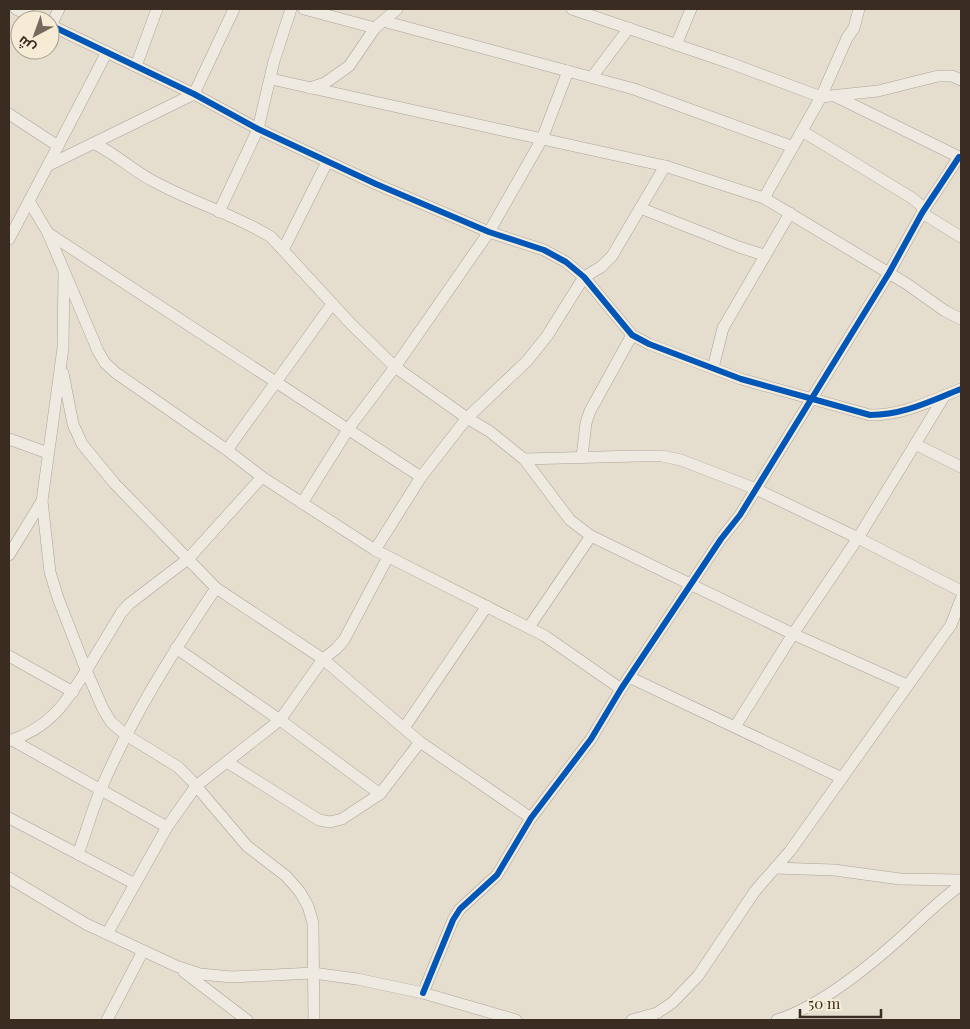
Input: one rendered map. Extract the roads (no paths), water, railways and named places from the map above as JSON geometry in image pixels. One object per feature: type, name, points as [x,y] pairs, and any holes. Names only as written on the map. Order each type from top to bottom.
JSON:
[{"type":"street","points":[[136,66],[157,9]]},
{"type":"street","points":[[49,165],[194,94],[234,9]]},
{"type":"street","points":[[219,212],[258,129],[274,62],[291,9]]},
{"type":"street","points":[[304,9],[379,25],[592,77],[634,89],[793,147]]},
{"type":"street","points":[[309,88],[325,83],[349,66],[379,25],[397,9]]},
{"type":"street","points":[[572,9],[821,97],[893,88],[938,76],[952,76],[961,80]]},
{"type":"street","points":[[676,45],[691,9]]},
{"type":"street","points":[[764,198],[821,97],[847,38],[854,28],[859,9]]},
{"type":"street","points":[[592,77],[629,28]]},
{"type":"street","points":[[60,29],[194,94],[258,129],[327,162],[488,232],[544,250],[566,262],[584,277],[632,335],[649,344],[741,379],[870,415],[887,415],[905,411],[961,389]]},
{"type":"street","points":[[9,238],[107,52]]},
{"type":"street","points":[[302,503],[349,428],[395,367],[488,232],[542,139],[568,71]]},
{"type":"street","points":[[271,79],[665,166],[764,198],[888,273],[945,311],[961,319]]},
{"type":"street","points":[[423,993],[453,920],[460,909],[497,875],[531,818],[584,750],[621,689],[721,539],[740,515],[812,399],[924,211],[960,157],[834,96]]},
{"type":"street","points":[[9,114],[58,146]]},
{"type":"street","points":[[802,131],[912,198],[924,211],[961,237]]},
{"type":"street","points":[[95,144],[151,180],[257,228],[271,237],[332,304],[395,367],[467,418],[489,431],[524,459],[570,520],[590,536],[906,686]]},
{"type":"street","points":[[283,250],[327,162]]},
{"type":"street","points":[[375,550],[421,477],[467,418],[527,361],[547,336],[584,277],[601,267],[612,256],[665,166]]},
{"type":"street","points":[[29,201],[48,234],[98,351],[105,363],[116,373],[227,450],[262,477],[375,550],[546,636],[621,689]]},
{"type":"street","points":[[640,208],[764,255]]},
{"type":"street","points":[[9,213],[19,220]]},
{"type":"street","points":[[713,368],[723,328],[790,213]]},
{"type":"street","points":[[48,234],[349,428],[421,477]]},
{"type":"street","points":[[64,272],[63,348],[42,501],[50,572],[58,598],[86,670],[103,709],[111,722],[126,735],[178,767],[247,846],[286,876],[300,892],[308,906],[313,923],[314,1020]]},
{"type":"street","points":[[227,450],[332,304]]},
{"type":"street","points":[[582,457],[586,423],[590,411],[632,335]]},
{"type":"street","points":[[61,364],[73,424],[82,444],[115,484],[216,588],[323,659],[420,742],[531,818]]},
{"type":"street","points":[[735,727],[793,634],[858,538],[945,395]]},
{"type":"street","points":[[9,439],[48,452]]},
{"type":"street","points":[[915,444],[961,467]]},
{"type":"street","points":[[524,459],[662,456],[681,460],[756,489],[858,538],[961,591]]},
{"type":"street","points":[[10,740],[33,731],[62,707],[121,613],[129,604],[188,559],[262,477]]},
{"type":"street","points":[[10,552],[42,501]]},
{"type":"street","points":[[529,627],[590,536]]},
{"type":"street","points":[[107,934],[167,827],[196,786],[280,720],[323,659],[344,640],[388,557]]},
{"type":"street","points":[[78,854],[101,790],[126,735],[176,648],[216,588]]},
{"type":"street","points":[[632,1020],[657,1013],[672,1003],[698,976],[755,891],[790,851],[943,636],[961,599]]},
{"type":"street","points":[[404,728],[488,606]]},
{"type":"street","points":[[176,648],[280,720],[380,794]]},
{"type":"street","points":[[9,656],[73,692]]},
{"type":"street","points":[[629,677],[842,778]]},
{"type":"street","points":[[10,740],[167,827]]},
{"type":"street","points":[[227,762],[319,820],[330,822],[342,819],[380,794],[420,742]]},
{"type":"street","points":[[9,818],[135,884]]},
{"type":"street","points":[[9,868],[25,887]]},
{"type":"street","points":[[776,868],[834,870],[900,879],[961,880]]},
{"type":"street","points":[[9,878],[86,924],[176,966],[200,974],[232,977],[313,974],[356,979],[423,993],[516,1020]]},
{"type":"street","points":[[781,1020],[806,1009],[828,995],[891,946],[949,893],[961,885]]},
{"type":"street","points":[[107,1020],[143,951]]},
{"type":"street","points":[[176,966],[247,1020]]}]
